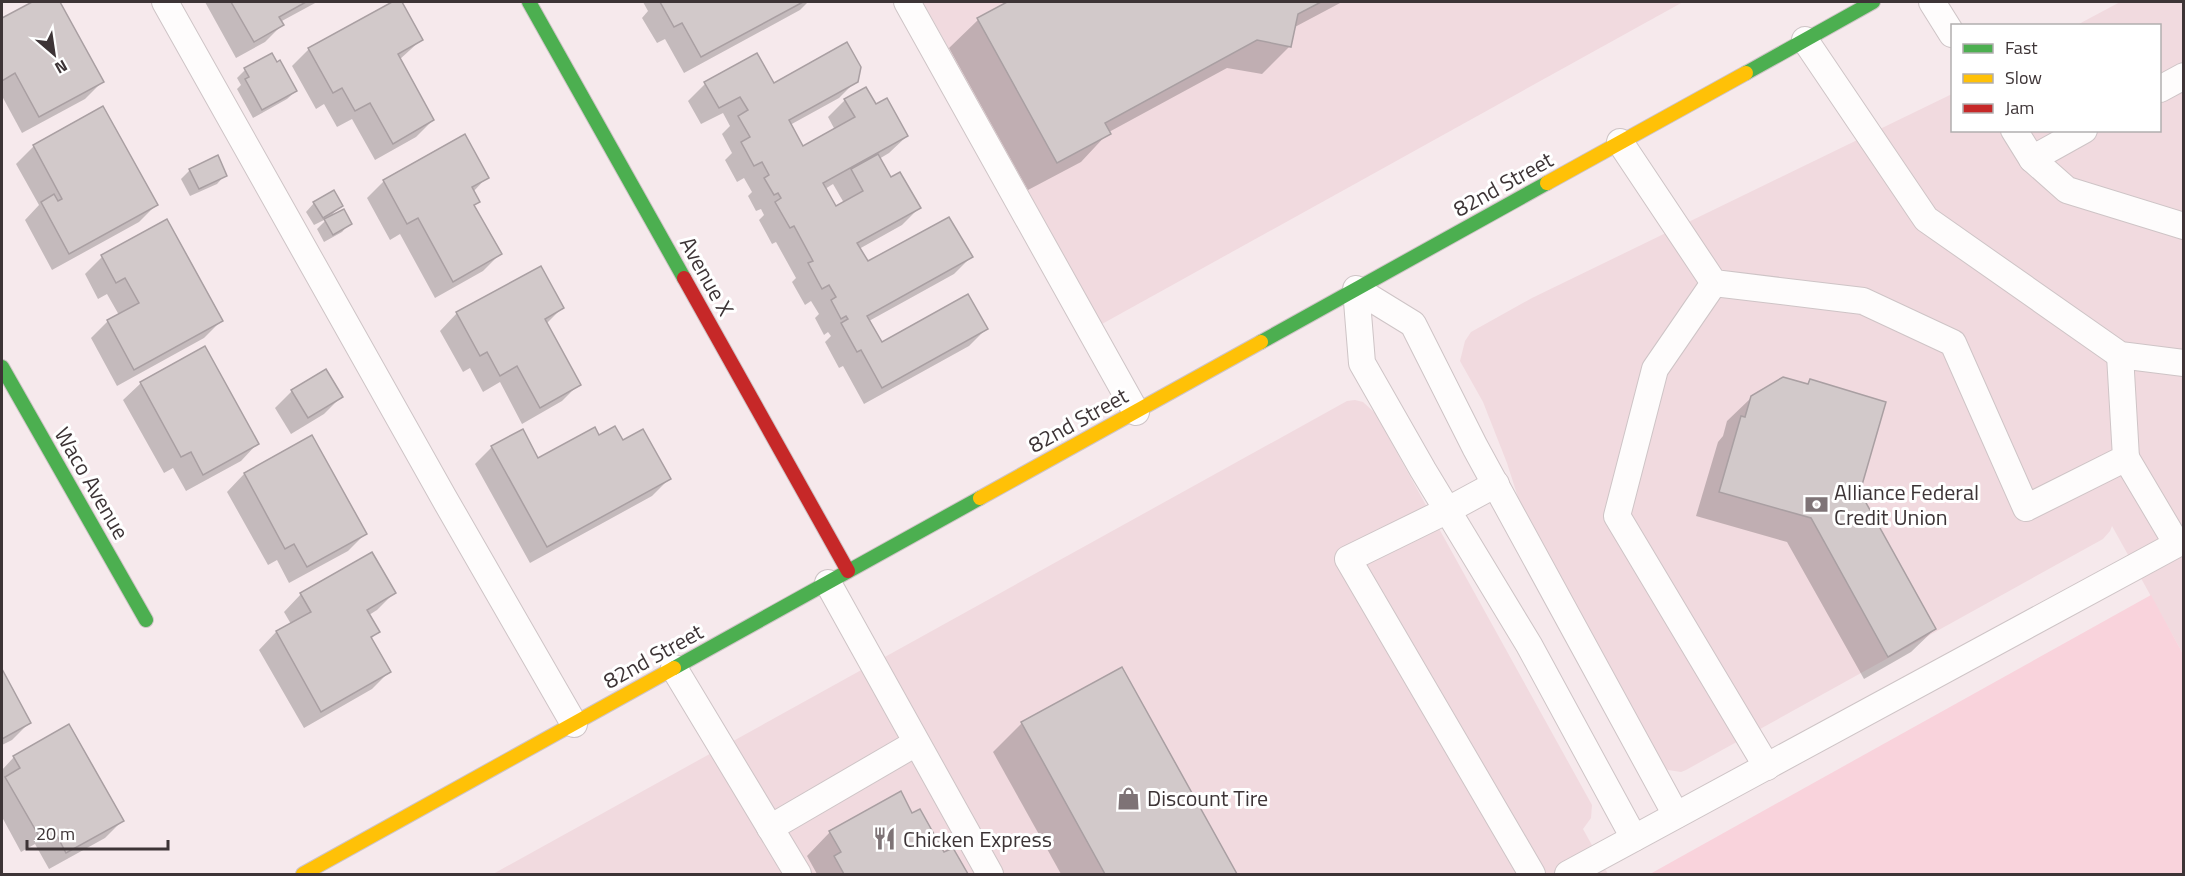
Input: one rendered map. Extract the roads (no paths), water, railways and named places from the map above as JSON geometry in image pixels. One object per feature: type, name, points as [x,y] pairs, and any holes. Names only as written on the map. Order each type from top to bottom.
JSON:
[{"type":"main road","name":"Avenue X","points":[[529,2],[838,577]]},
{"type":"main road","name":"82nd Street","points":[[303,874],[1873,2]]},
{"type":"main road","name":"Waco Avenue","points":[[2,367],[146,620]]},
{"type":"lane","points":[[165,2],[574,724]]},
{"type":"lane","points":[[907,2],[1136,412]]},
{"type":"lane","points":[[1932,2],[1951,31]]},
{"type":"lane","points":[[1805,40],[1926,219],[2120,355],[2184,363]]},
{"type":"lane","points":[[2161,88],[2184,76]]},
{"type":"lane","points":[[2015,132],[2032,159],[2067,190],[2184,226]]},
{"type":"lane","points":[[2032,159],[2080,132]]},
{"type":"lane","points":[[1620,142],[1714,283],[1863,301],[1953,343],[2026,508],[2126,458]]},
{"type":"lane","points":[[1714,283],[1655,369],[1617,516],[1767,767]]},
{"type":"lane","points":[[1356,289],[1413,324],[1496,484],[1676,815]]},
{"type":"lane","points":[[1356,289],[1362,363],[1528,645],[1634,838]]},
{"type":"lane","points":[[1568,874],[2181,547],[2126,458],[2120,355]]},
{"type":"lane","points":[[1496,484],[1348,560],[1532,874]]},
{"type":"lane","points":[[838,577],[916,743],[990,874]]},
{"type":"lane","points":[[674,668],[798,874]]},
{"type":"lane","points":[[770,828],[916,743]]},
{"type":"place","name":"Alliance Federal Credit Union","points":[[1816,505]]},
{"type":"place","name":"Discount Tire","points":[[1129,798]]},
{"type":"place","name":"Chicken Express","points":[[885,839]]}]
